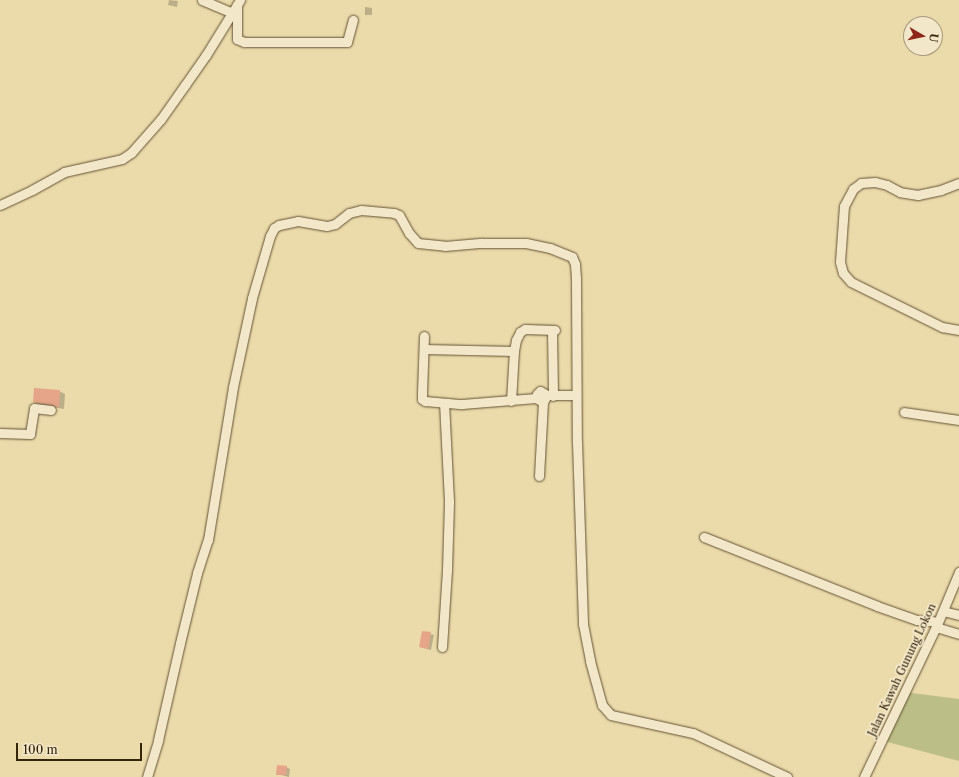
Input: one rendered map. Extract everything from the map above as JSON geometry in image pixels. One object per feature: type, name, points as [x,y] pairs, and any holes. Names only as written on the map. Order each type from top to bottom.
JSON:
[{"type":"street","points":[[202,0],[237,6]]},
{"type":"street","points":[[237,6],[237,39],[244,42],[347,42],[353,20]]},
{"type":"street","points":[[0,205],[32,190],[64,172],[122,159],[131,153],[161,119],[206,55],[237,6]]},
{"type":"street","points":[[959,183],[941,190],[918,195],[900,192],[887,185],[875,182],[860,183],[853,189],[844,206],[840,262],[843,273],[851,282],[942,327],[959,330]]},
{"type":"street","points":[[147,777],[158,740],[197,573],[208,540],[233,387],[252,298],[270,236],[274,228],[298,222],[327,226],[335,224],[350,213],[361,210],[380,211],[400,215],[409,233],[418,243],[445,246],[482,243],[526,243],[550,248],[572,257],[575,264],[576,278],[576,395],[583,624],[590,661],[604,709],[610,715],[617,717],[693,733],[787,777]]},
{"type":"street","points":[[511,401],[514,351],[516,340],[520,332],[525,330],[553,330],[544,398],[539,476]]},
{"type":"street","points":[[424,336],[422,398],[425,401],[444,403],[511,401],[576,395]]},
{"type":"street","points":[[424,349],[514,351]]},
{"type":"street","points":[[442,647],[447,570],[448,501],[444,403]]},
{"type":"street","points":[[0,433],[30,434],[34,408],[51,410]]},
{"type":"street","points":[[904,412],[959,420]]},
{"type":"street","points":[[704,537],[896,613],[937,625],[959,634]]},
{"type":"street","name":"Jalan Kawah Gunung Lokon","points":[[864,777],[937,625],[959,572]]},
{"type":"street","points":[[943,610],[959,615]]},
{"type":"green space","points":[[904,692],[959,699],[959,761],[880,740]]},
{"type":"building","points":[[34,388],[60,390],[59,407],[33,402]]},
{"type":"building","points":[[422,631],[431,632],[428,649],[419,647]]},
{"type":"building","points":[[277,765],[287,766],[286,775],[276,775]]}]
